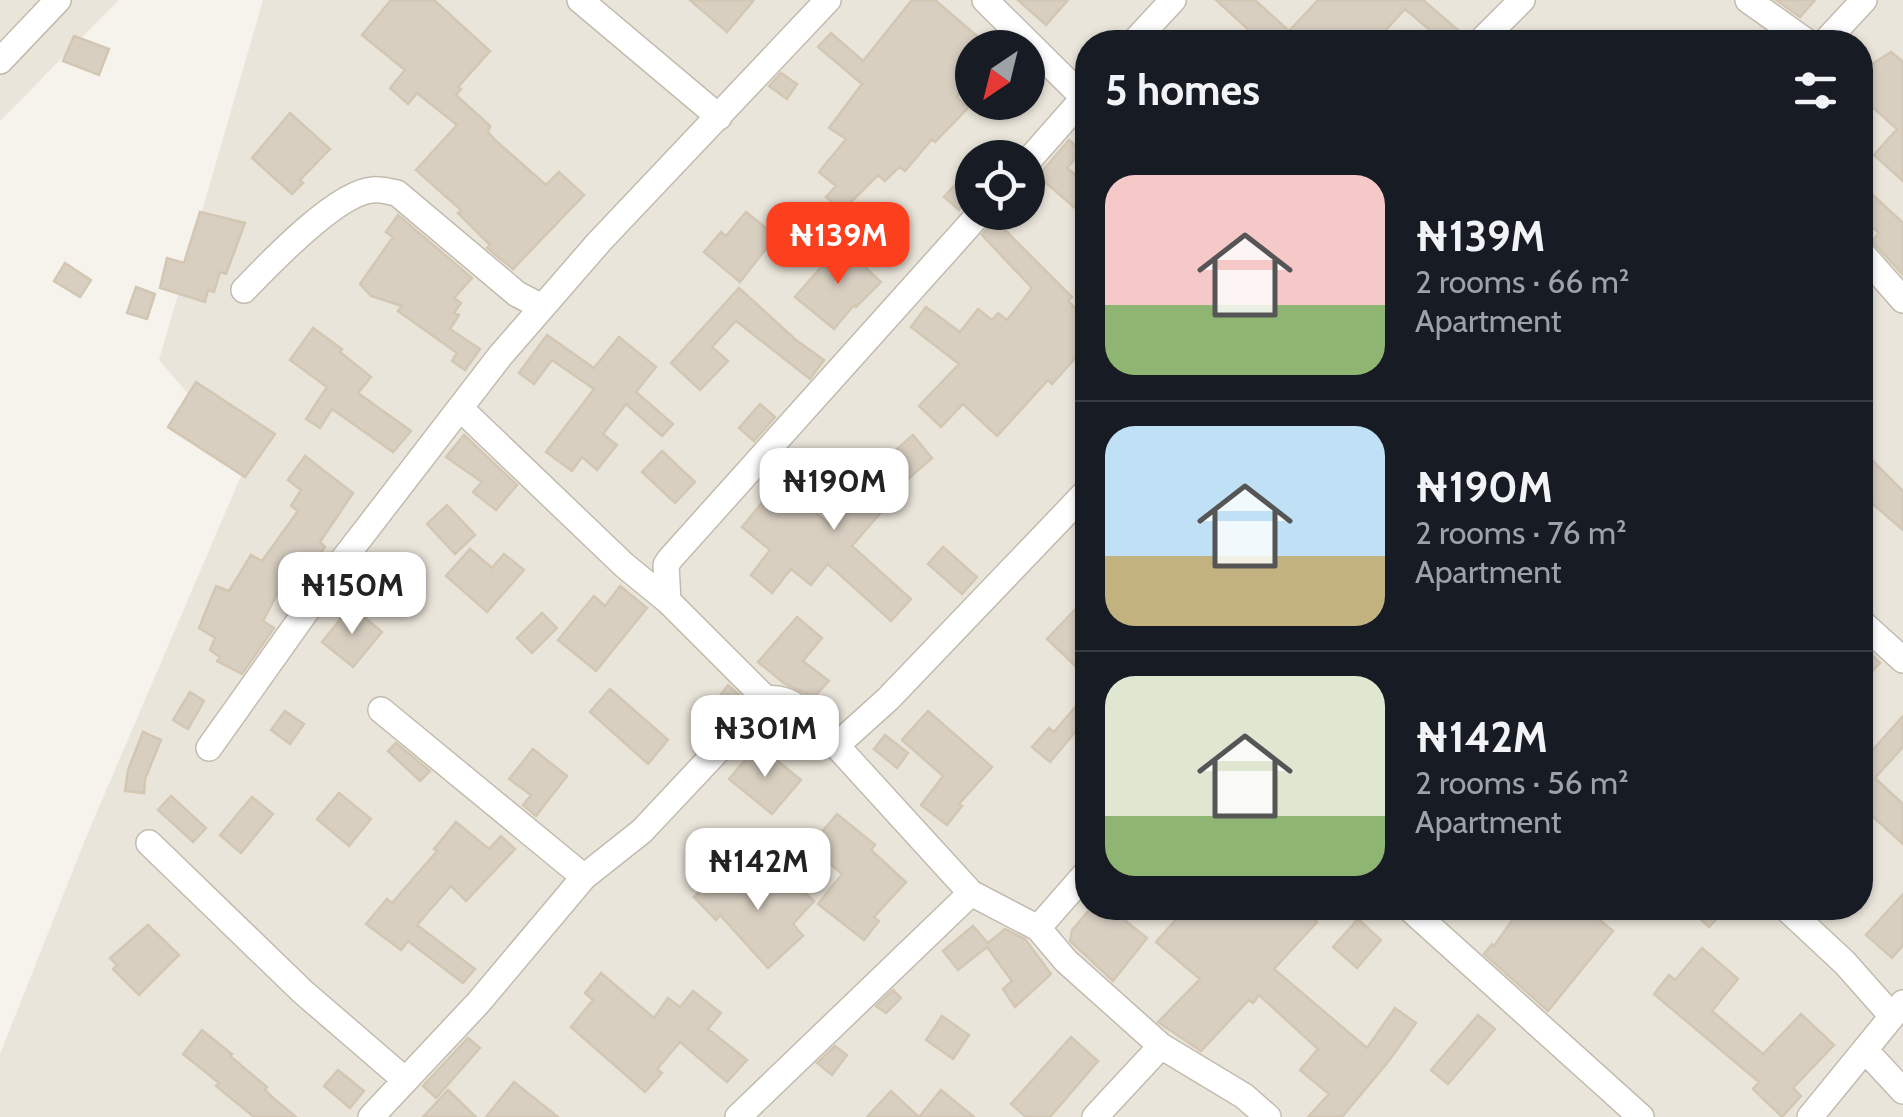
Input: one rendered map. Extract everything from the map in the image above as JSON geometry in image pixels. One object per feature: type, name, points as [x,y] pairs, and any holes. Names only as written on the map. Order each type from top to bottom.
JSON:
[{"type":"street","points":[[0,61],[58,0]]},
{"type":"street","points":[[580,0],[718,117]]},
{"type":"street","points":[[210,748],[339,565],[542,307],[828,0]]},
{"type":"street","points":[[985,0],[1075,85]]},
{"type":"street","points":[[1145,30],[1173,0]]},
{"type":"street","points":[[1492,30],[1522,0]]},
{"type":"street","points":[[1748,0],[1790,30]]},
{"type":"street","points":[[1836,30],[1864,0]]},
{"type":"street","points":[[1045,141],[1075,107]]},
{"type":"street","points":[[244,290],[292,240],[350,198],[371,189],[397,192],[517,294],[542,307]]},
{"type":"street","points":[[668,601],[666,566],[670,559],[965,230]]},
{"type":"street","points":[[1873,265],[1903,300]]},
{"type":"street","points":[[462,409],[624,565],[668,601],[766,699]]},
{"type":"street","points":[[838,744],[888,699],[1075,504]]},
{"type":"street","points":[[1873,633],[1903,660]]},
{"type":"street","points":[[371,1117],[478,1003],[584,878],[642,830],[766,699],[776,697],[796,705],[838,744],[971,893],[1038,928],[1066,961],[1162,1046],[1244,1096],[1268,1117]]},
{"type":"street","points":[[380,710],[584,878]]},
{"type":"street","points":[[148,843],[303,992],[404,1079]]},
{"type":"street","points":[[1038,928],[1075,886]]},
{"type":"street","points":[[738,1117],[971,893]]},
{"type":"street","points":[[1422,920],[1641,1117]]},
{"type":"street","points":[[1799,920],[1897,1009],[1810,1117]]},
{"type":"street","points":[[1095,1117],[1162,1046]]},
{"type":"street","points":[[1866,1051],[1903,1090]]},
{"type":"shaded area","points":[[0,0],[119,0],[0,121]]},
{"type":"shaded area","points":[[263,0],[1903,0],[1903,1117],[0,1117],[0,1054],[87,835],[247,462],[159,360]]},
{"type":"building","points":[[391,0],[434,0],[490,51],[458,87],[461,89],[456,95],[490,126],[488,132],[495,140],[546,185],[559,172],[584,195],[513,269],[487,248],[490,245],[458,213],[461,210],[416,170],[457,125],[417,93],[408,104],[390,88],[405,70],[362,35]]},
{"type":"building","points":[[690,0],[754,0],[727,32]]},
{"type":"building","points":[[912,0],[935,0],[970,30],[955,30],[956,120],[935,142],[932,139],[905,171],[899,167],[885,181],[878,175],[842,211],[826,197],[836,186],[819,172],[846,139],[829,128],[862,84],[818,47],[831,33],[863,61]]},
{"type":"building","points":[[1018,0],[1068,0],[1046,25]]},
{"type":"building","points":[[1216,0],[1255,0],[1288,30],[1249,30]]},
{"type":"building","points":[[1318,0],[1423,0],[1458,30],[1430,30],[1405,9],[1386,30],[1290,30]]},
{"type":"building","points":[[1776,0],[1815,0],[1800,17]]},
{"type":"building","points":[[74,36],[109,49],[99,75],[63,61]]},
{"type":"building","points":[[1891,52],[1903,62],[1903,181],[1874,155],[1897,129],[1873,108],[1873,64]]},
{"type":"building","points":[[781,73],[797,84],[787,99],[769,86]]},
{"type":"building","points":[[290,113],[330,149],[292,194],[252,158]]},
{"type":"building","points":[[1069,140],[1075,145],[1075,159],[1067,168],[1075,174],[1075,208],[1045,182],[1045,168]]},
{"type":"building","points":[[955,185],[955,207],[944,197]]},
{"type":"building","points":[[1873,195],[1903,223],[1903,275],[1873,242],[1879,233],[1873,228]]},
{"type":"building","points":[[200,212],[245,223],[226,274],[220,272],[214,292],[208,290],[205,302],[160,288],[167,258],[184,263]]},
{"type":"building","points":[[746,212],[776,236],[740,282],[704,252],[721,232],[726,236]]},
{"type":"building","points":[[398,215],[472,278],[454,298],[461,303],[450,329],[480,349],[465,370],[452,361],[457,353],[398,311],[402,306],[371,296],[360,284],[393,237],[386,232]]},
{"type":"building","points":[[986,230],[1005,230],[1072,297],[1068,301],[1075,308],[1075,358],[1052,384],[1048,380],[997,436],[963,404],[941,427],[919,406],[959,364],[911,327],[926,307],[960,332],[978,309],[992,320],[998,313],[1007,320],[1032,288],[982,235]]},
{"type":"building","points":[[841,244],[881,282],[834,329],[795,297]]},
{"type":"building","points":[[65,263],[91,280],[80,297],[54,281]]},
{"type":"building","points":[[136,287],[155,294],[147,319],[127,313]]},
{"type":"building","points":[[739,288],[824,360],[810,379],[736,321],[712,347],[728,361],[700,390],[671,363]]},
{"type":"building","points":[[313,328],[371,377],[358,393],[411,431],[393,452],[332,409],[320,428],[306,419],[327,387],[290,360]]},
{"type":"building","points":[[547,335],[594,368],[619,337],[656,367],[636,392],[673,424],[662,436],[626,404],[603,434],[617,445],[597,470],[582,457],[572,471],[546,452],[594,389],[552,360],[534,384],[519,373]]},
{"type":"building","points":[[196,382],[275,434],[245,477],[168,427]]},
{"type":"building","points":[[760,404],[775,417],[754,441],[739,428]]},
{"type":"building","points":[[464,435],[517,485],[496,510],[473,492],[482,482],[446,457]]},
{"type":"building","points":[[913,435],[932,458],[885,499],[889,503],[852,546],[911,599],[891,621],[828,564],[811,585],[791,569],[772,593],[751,575],[770,550],[742,527],[779,482],[828,523],[875,468]]},
{"type":"building","points":[[662,451],[695,482],[675,503],[642,472]]},
{"type":"building","points":[[305,456],[353,493],[320,542],[325,547],[309,570],[295,560],[263,621],[274,628],[242,674],[217,661],[220,657],[210,650],[215,638],[199,628],[216,586],[229,591],[251,555],[262,561],[298,511],[291,506],[301,490],[288,480]]},
{"type":"building","points":[[1873,461],[1903,491],[1903,530],[1873,504]]},
{"type":"building","points":[[447,505],[475,535],[455,554],[427,524]]},
{"type":"building","points":[[943,547],[977,577],[962,594],[928,564]]},
{"type":"building","points":[[470,549],[492,568],[504,554],[524,570],[487,612],[446,576]]},
{"type":"building","points":[[620,586],[647,608],[596,671],[558,640],[594,596],[605,606]]},
{"type":"building","points":[[351,606],[382,632],[353,667],[322,642]]},
{"type":"building","points":[[1075,610],[1075,666],[1047,639]]},
{"type":"building","points":[[542,613],[557,628],[532,653],[517,638]]},
{"type":"building","points":[[797,617],[822,638],[803,661],[829,681],[814,697],[785,684],[758,662]]},
{"type":"building","points":[[728,685],[742,698],[728,716],[713,705]]},
{"type":"building","points":[[610,689],[668,740],[648,764],[590,712]]},
{"type":"building","points":[[190,692],[204,701],[188,729],[173,720]]},
{"type":"building","points":[[1075,707],[1075,732],[1050,762],[1032,747],[1049,728],[1054,732]]},
{"type":"building","points":[[285,711],[304,724],[290,744],[271,730]]},
{"type":"building","points":[[928,711],[992,767],[959,804],[962,806],[947,825],[921,805],[943,776],[902,740]]},
{"type":"building","points":[[1903,716],[1903,747],[1875,778],[1903,804],[1903,844],[1873,817],[1873,749]]},
{"type":"building","points":[[143,732],[161,740],[145,779],[144,793],[125,791],[128,770]]},
{"type":"building","points":[[885,735],[908,753],[897,768],[874,749]]},
{"type":"building","points":[[396,743],[430,771],[420,781],[388,751]]},
{"type":"building","points":[[758,745],[801,780],[772,814],[729,779]]},
{"type":"building","points":[[533,749],[567,776],[536,816],[523,805],[531,795],[509,779]]},
{"type":"building","points":[[339,793],[371,819],[349,846],[317,819]]},
{"type":"building","points":[[171,796],[206,828],[193,842],[158,810]]},
{"type":"building","points":[[252,797],[273,814],[241,853],[220,835]]},
{"type":"building","points":[[837,814],[875,845],[871,850],[906,882],[874,917],[879,921],[864,940],[818,904],[842,874],[810,846]]},
{"type":"building","points":[[456,822],[489,849],[501,836],[515,849],[466,901],[451,886],[417,925],[475,969],[463,983],[408,941],[401,950],[366,924],[387,899],[392,903],[437,851],[434,849]]},
{"type":"building","points":[[723,868],[755,900],[781,872],[814,901],[793,924],[803,936],[768,968],[720,915],[716,920],[694,897]]},
{"type":"building","points":[[1903,894],[1903,945],[1892,958],[1866,935]]},
{"type":"building","points":[[1081,920],[1124,920],[1147,938],[1113,981],[1070,941],[1072,930]]},
{"type":"building","points":[[1175,920],[1315,920],[1274,969],[1367,1048],[1395,1008],[1416,1023],[1342,1117],[1308,1117],[1329,1094],[1300,1070],[1318,1049],[1259,995],[1253,1003],[1249,1000],[1201,1051],[1158,1022],[1200,979],[1156,942]]},
{"type":"building","points":[[1357,920],[1381,940],[1357,968],[1333,947]]},
{"type":"building","points":[[1512,920],[1600,920],[1613,931],[1548,1011],[1484,954]]},
{"type":"building","points":[[148,925],[179,955],[139,995],[113,969],[117,965],[110,958]]},
{"type":"building","points":[[973,926],[988,943],[1005,929],[1025,939],[1051,974],[1015,1007],[1003,989],[1012,981],[987,947],[958,970],[943,951]]},
{"type":"building","points":[[1702,948],[1738,979],[1712,1011],[1763,1054],[1801,1014],[1834,1045],[1793,1088],[1801,1096],[1782,1117],[1753,1089],[1759,1082],[1654,994],[1669,975],[1675,980]]},
{"type":"building","points":[[601,973],[654,1018],[668,998],[680,1007],[693,991],[721,1013],[708,1029],[747,1060],[727,1082],[680,1042],[657,1069],[662,1073],[645,1092],[571,1027],[593,1000],[585,993]]},
{"type":"building","points":[[893,990],[901,998],[886,1013],[876,1006]]},
{"type":"building","points":[[1478,1015],[1495,1029],[1448,1084],[1431,1070]]},
{"type":"building","points":[[942,1016],[969,1035],[953,1059],[926,1040]]},
{"type":"building","points":[[202,1030],[296,1117],[254,1117],[216,1086],[219,1083],[183,1054]]},
{"type":"building","points":[[1071,1037],[1098,1061],[1050,1117],[1026,1117],[1011,1104]]},
{"type":"building","points":[[468,1038],[480,1048],[436,1098],[423,1086]]},
{"type":"building","points":[[835,1046],[847,1055],[832,1075],[817,1063]]},
{"type":"building","points":[[338,1070],[364,1091],[350,1108],[324,1086]]},
{"type":"building","points":[[514,1082],[558,1117],[486,1117]]},
{"type":"building","points":[[448,1090],[476,1117],[423,1117]]},
{"type":"building","points":[[941,1090],[974,1117],[919,1117]]},
{"type":"building","points":[[891,1091],[919,1117],[867,1117]]}]
